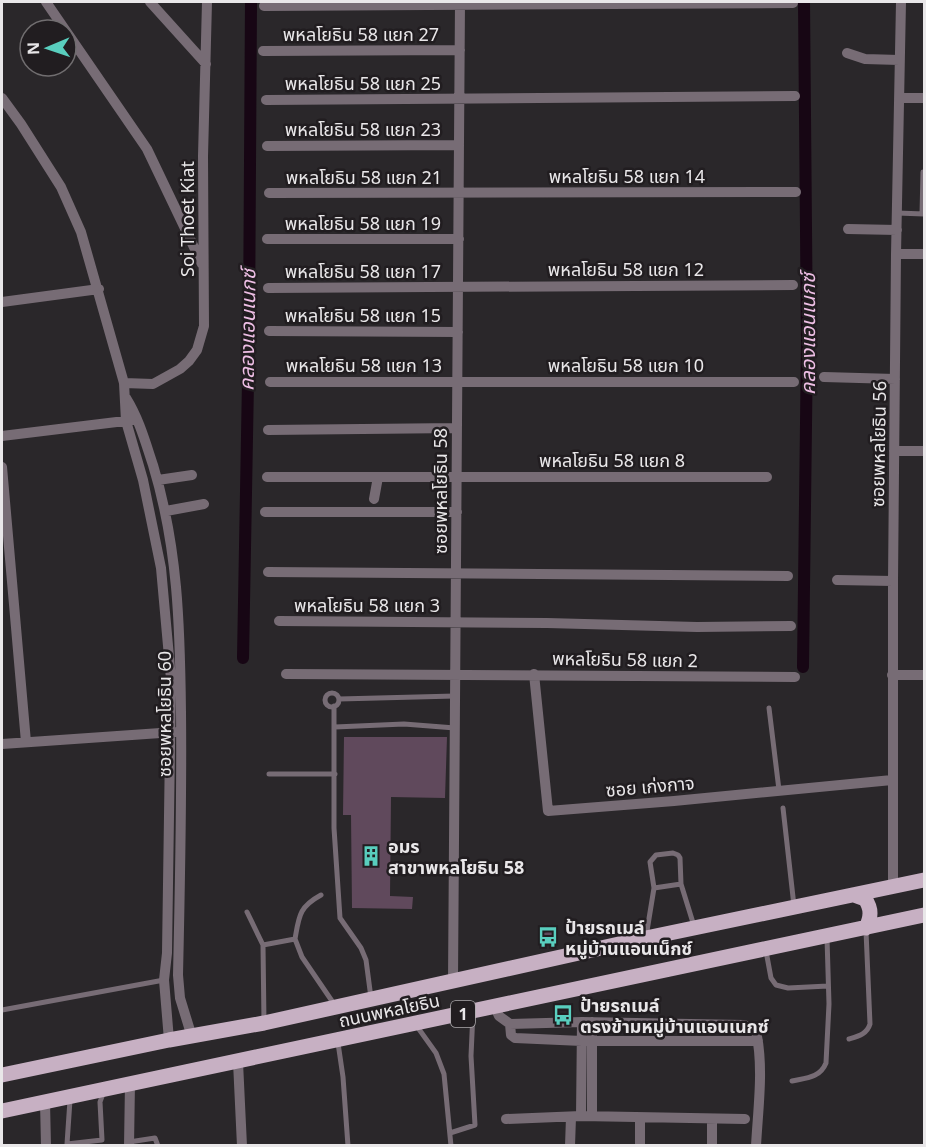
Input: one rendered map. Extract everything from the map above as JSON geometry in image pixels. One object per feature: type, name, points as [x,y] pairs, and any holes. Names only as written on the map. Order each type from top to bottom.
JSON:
[{"type":"main road","name":"ถนนพหลโยธิน","points":[[2,1075],[169,1040],[264,1023],[924,880]]},
{"type":"main road","points":[[854,895],[865,899],[871,909],[871,917],[866,928]]},
{"type":"main road","name":"ถนนพหลโยธิน","points":[[2,1111],[924,915]]},
{"type":"street","points":[[46,2],[147,149],[203,267]]},
{"type":"street","points":[[150,2],[206,64]]},
{"type":"street","name":"Soi Thoet Kiat","points":[[124,383],[153,384],[180,369],[197,350],[204,326],[204,90],[207,2]]},
{"type":"street","name":"ซอยพหลโยธิน 56","points":[[893,886],[894,451],[901,2]]},
{"type":"street","points":[[264,6],[460,3],[793,3]]},
{"type":"street","name":"ซอยพหลโยธิน 58","points":[[453,981],[460,3]]},
{"type":"street","name":"พหลโยธิน 58 แยก 27","points":[[263,51],[460,50]]},
{"type":"street","points":[[847,54],[865,59],[899,60]]},
{"type":"street","name":"พหลโยธิน 58 แยก 25","points":[[266,100],[795,96]]},
{"type":"street","name":"ซอยพหลโยธิน 60","points":[[2,98],[61,187],[81,232],[99,289],[124,383],[126,421],[144,480],[161,568],[176,732]]},
{"type":"street","points":[[898,98],[924,98]]},
{"type":"street","name":"พหลโยธิน 58 แยก 23","points":[[267,146],[459,145]]},
{"type":"street","name":"พหลโยธิน 58 แยก 14","points":[[459,193],[796,192]]},
{"type":"street","name":"พหลโยธิน 58 แยก 21","points":[[269,193],[459,193]]},
{"type":"street","points":[[848,229],[897,230]]},
{"type":"street","name":"พหลโยธิน 58 แยก 19","points":[[267,239],[459,239]]},
{"type":"street","points":[[896,254],[924,254]]},
{"type":"street","name":"พหลโยธิน 58 แยก 12","points":[[458,286],[793,285]]},
{"type":"street","name":"พหลโยธิน 58 แยก 17","points":[[268,288],[458,286]]},
{"type":"street","points":[[2,302],[99,289]]},
{"type":"street","name":"พหลโยธิน 58 แยก 15","points":[[269,332],[458,332]]},
{"type":"street","points":[[824,377],[895,379]]},
{"type":"street","name":"พหลโยธิน 58 แยก 13","points":[[270,382],[458,382]]},
{"type":"street","name":"พหลโยธิน 58 แยก 10","points":[[458,382],[794,382]]},
{"type":"street","name":"ซอยพหลโยธิน 60","points":[[126,397],[139,418],[166,511],[180,612],[176,732],[178,975],[180,998],[192,1036]]},
{"type":"street","points":[[2,435],[139,418]]},
{"type":"street","points":[[268,430],[457,428]]},
{"type":"street","points":[[894,451],[924,451]]},
{"type":"street","points":[[2,466],[26,742]]},
{"type":"street","points":[[158,480],[192,475]]},
{"type":"street","name":"พหลโยธิน 58 แยก 8","points":[[267,477],[767,477]]},
{"type":"street","points":[[374,499],[378,477]]},
{"type":"street","points":[[166,511],[204,504]]},
{"type":"street","points":[[265,512],[457,512]]},
{"type":"street","points":[[268,573],[788,576]]},
{"type":"street","points":[[837,580],[893,582]]},
{"type":"street","name":"พหลโยธิน 58 แยก 3","points":[[279,621],[697,627],[791,626]]},
{"type":"street","name":"พหลโยธิน 58 แยก 2","points":[[286,674],[795,677]]},
{"type":"street","name":"ซอย เก่งกาจ","points":[[534,675],[548,811],[892,780]]},
{"type":"street","points":[[892,675],[924,675]]},
{"type":"street","points":[[2,744],[176,732]]},
{"type":"street","name":"ซอยพหลโยธิน 60","points":[[169,1040],[164,980],[176,759]]},
{"type":"street","points":[[495,1007],[500,1016],[510,1024],[587,1022],[744,1025],[756,1031],[759,1069],[756,1146]]},
{"type":"street","points":[[570,1146],[581,1116],[587,1022]]},
{"type":"street","points":[[510,1024],[512,1035],[515,1038],[587,1041],[758,1041]]},
{"type":"street","points":[[238,1062],[242,1146]]},
{"type":"street","points":[[129,1144],[130,1083]]},
{"type":"street","points":[[45,1102],[46,1146]]},
{"type":"street","points":[[506,1119],[581,1116],[745,1119]]},
{"type":"street","points":[[640,1118],[640,1146]]},
{"type":"street","points":[[711,1146],[712,1119]]},
{"type":"lane","points":[[897,213],[923,214],[923,172]]},
{"type":"lane","points":[[334,706],[327,704],[327,696],[336,693],[339,699]]},
{"type":"lane","points":[[339,699],[455,696]]},
{"type":"lane","points":[[334,706],[339,699]]},
{"type":"lane","points":[[334,706],[336,774],[334,828],[340,918],[361,948],[366,960],[371,999]]},
{"type":"lane","points":[[769,708],[778,790]]},
{"type":"lane","points":[[335,727],[404,724],[455,728]]},
{"type":"lane","points":[[269,774],[336,774]]},
{"type":"lane","points":[[783,808],[794,908]]},
{"type":"lane","points":[[646,939],[654,888],[650,862],[656,855],[673,853],[678,855],[681,884],[695,929]]},
{"type":"lane","points":[[654,888],[681,884]]},
{"type":"lane","points":[[321,895],[313,899],[302,910],[295,939],[302,957],[336,1007]]},
{"type":"lane","points":[[247,912],[262,945],[264,1023]]},
{"type":"lane","points":[[849,1040],[864,1034],[870,1024],[866,928]]},
{"type":"lane","points":[[792,1081],[818,1075],[823,1071],[826,1063],[827,937]]},
{"type":"lane","points":[[262,945],[295,939]]},
{"type":"lane","points":[[765,950],[771,978],[776,985],[788,988],[828,986]]},
{"type":"lane","points":[[2,1010],[164,980]]},
{"type":"lane","points":[[450,1133],[475,1125],[471,1056],[473,1012]]},
{"type":"lane","points":[[415,1024],[436,1053],[444,1074],[452,1146]]},
{"type":"lane","points":[[338,1040],[348,1146]]},
{"type":"lane","points":[[70,1097],[67,1145],[103,1143],[100,1102],[105,1089]]},
{"type":"lane","points":[[129,1144],[154,1138],[158,1146]]},
{"type":"building","name":"อมร สาขาพหลโยธิน 58","points":[[344,737],[447,737],[445,798],[391,797],[390,896],[413,897],[412,909],[352,908],[351,815],[343,815]]},
{"type":"building","points":[[552,931],[553,941],[544,943],[542,933]]},
{"type":"waterway","name":"คลองแอนเนกซ์","points":[[243,658],[249,326],[251,2]]},
{"type":"waterway","name":"คลองแอนเนกซ์","points":[[803,667],[807,343],[804,2]]},
{"type":"place","name":"อมร สาขาพหลโยธิน 58","points":[[371,856]]},
{"type":"place","name":"ป้ายรถเมล์ หมู่บ้านแอนเน็กซ์","points":[[548,937]]},
{"type":"place","name":"ป้ายรถเมล์ ตรงข้ามหมู่บ้านแอนเนกซ์","points":[[563,1015]]}]
